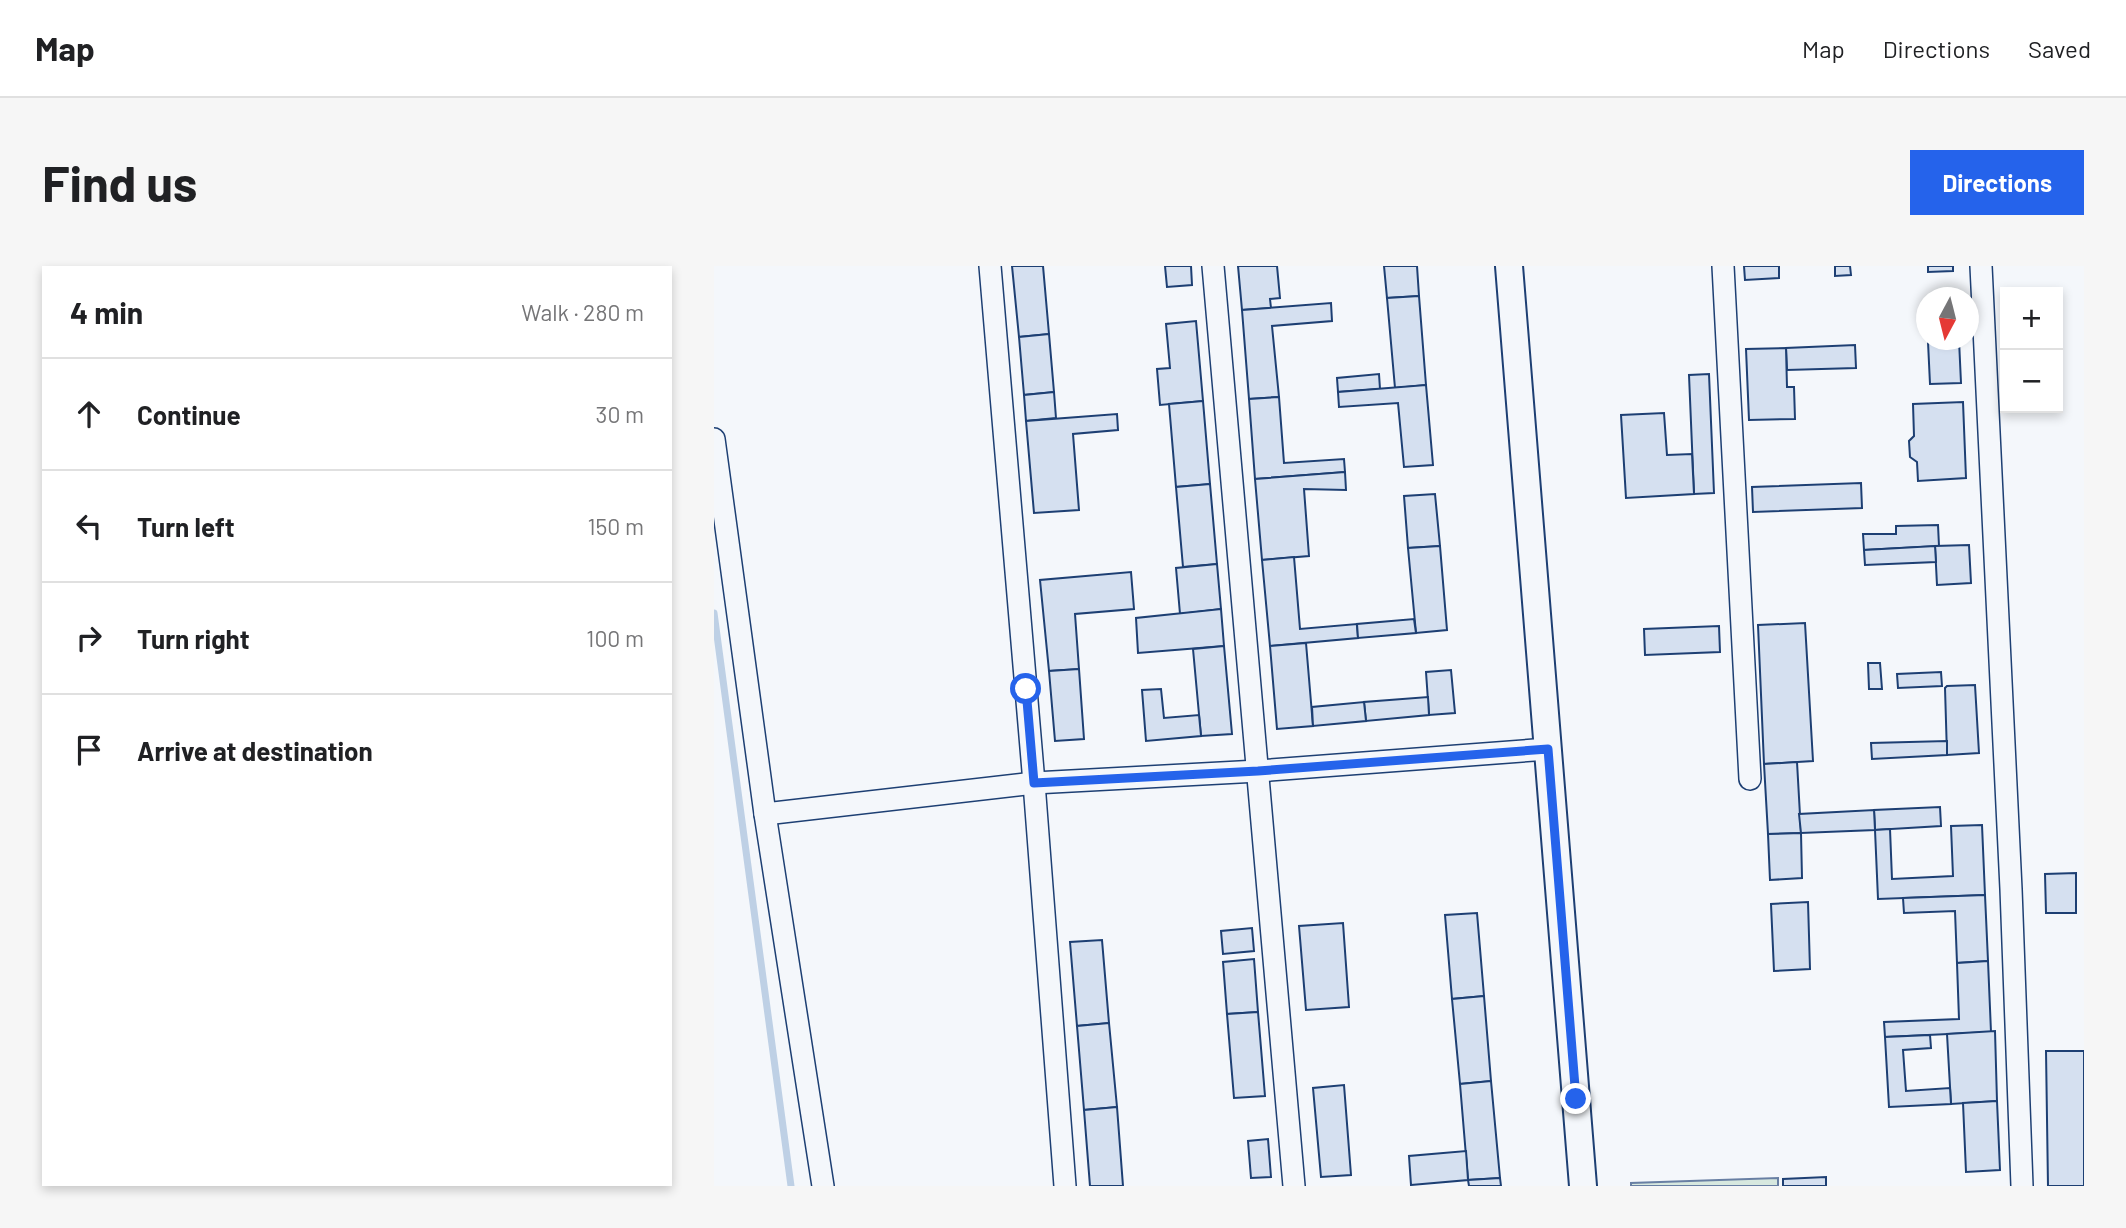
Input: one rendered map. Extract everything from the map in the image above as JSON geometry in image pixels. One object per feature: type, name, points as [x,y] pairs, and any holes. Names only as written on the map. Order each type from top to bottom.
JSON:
[{"type":"street","points":[[989,266],[1034,783],[1065,1186]]},
{"type":"street","points":[[1213,266],[1294,1186]]},
{"type":"street","points":[[1509,266],[1583,1186]]},
{"type":"street","points":[[1723,266],[1750,779]]},
{"type":"street","points":[[1981,266],[2011,889],[2022,1186]]},
{"type":"street","points":[[714,439],[765,814],[823,1186]]},
{"type":"street","points":[[765,814],[1034,783],[1258,771],[1548,749]]},
{"type":"shaded area","points":[[1778,1178],[1778,1186],[1631,1186],[1631,1183]]},
{"type":"building","points":[[1012,266],[1043,266],[1049,334],[1019,337]]},
{"type":"building","points":[[1165,266],[1191,266],[1192,285],[1167,287]]},
{"type":"building","points":[[1238,266],[1277,266],[1280,298],[1270,299],[1271,308],[1242,310]]},
{"type":"building","points":[[1384,266],[1417,266],[1419,296],[1387,298]]},
{"type":"building","points":[[1744,266],[1779,266],[1779,278],[1745,280]]},
{"type":"building","points":[[1835,266],[1850,266],[1851,275],[1835,276]]},
{"type":"building","points":[[1928,266],[1953,266],[1953,271],[1928,272]]},
{"type":"building","points":[[1419,296],[1426,385],[1395,388],[1387,298]]},
{"type":"building","points":[[1331,303],[1332,321],[1272,326],[1279,397],[1249,399],[1242,310]]},
{"type":"building","points":[[1196,321],[1203,401],[1160,405],[1157,369],[1170,368],[1166,324]]},
{"type":"building","points":[[1049,334],[1054,392],[1024,395],[1019,337]]},
{"type":"building","points":[[1855,345],[1856,368],[1787,370],[1786,348]]},
{"type":"building","points":[[1786,348],[1787,387],[1794,387],[1795,419],[1749,420],[1746,349]]},
{"type":"building","points":[[1928,350],[1959,350],[1961,383],[1930,384]]},
{"type":"building","points":[[1379,374],[1380,389],[1338,392],[1337,378]]},
{"type":"building","points":[[1709,374],[1714,493],[1694,494],[1689,375]]},
{"type":"building","points":[[1426,385],[1433,465],[1404,467],[1398,403],[1339,407],[1338,392]]},
{"type":"building","points":[[1054,392],[1056,418],[1026,421],[1024,395]]},
{"type":"building","points":[[1279,397],[1284,463],[1344,459],[1345,472],[1255,479],[1249,399]]},
{"type":"building","points":[[1203,401],[1210,484],[1176,487],[1169,404]]},
{"type":"building","points":[[1963,402],[1966,478],[1918,481],[1917,462],[1910,457],[1909,441],[1914,436],[1913,404]]},
{"type":"building","points":[[1664,413],[1667,455],[1692,454],[1694,494],[1626,498],[1621,415]]},
{"type":"building","points":[[1117,414],[1118,430],[1073,434],[1079,510],[1034,513],[1026,421]]},
{"type":"building","points":[[1345,472],[1346,490],[1304,489],[1309,556],[1262,560],[1255,479]]},
{"type":"building","points":[[1861,483],[1862,508],[1753,512],[1752,487]]},
{"type":"building","points":[[1210,484],[1217,564],[1183,567],[1176,487]]},
{"type":"building","points":[[1435,494],[1440,546],[1408,548],[1404,496]]},
{"type":"building","points":[[1938,525],[1939,546],[1864,550],[1863,534],[1896,534],[1896,526]]},
{"type":"building","points":[[1969,545],[1971,583],[1937,585],[1935,546]]},
{"type":"building","points":[[1440,546],[1447,630],[1416,633],[1408,548]]},
{"type":"building","points":[[1935,546],[1936,562],[1865,565],[1864,550]]},
{"type":"building","points":[[1294,557],[1300,629],[1357,624],[1358,638],[1270,646],[1262,560]]},
{"type":"building","points":[[1217,564],[1221,609],[1180,614],[1176,568]]},
{"type":"building","points":[[1131,572],[1134,609],[1075,614],[1079,669],[1049,671],[1040,580]]},
{"type":"building","points":[[1221,609],[1224,646],[1138,653],[1136,618]]},
{"type":"building","points":[[1414,619],[1416,633],[1358,638],[1357,624]]},
{"type":"building","points":[[1805,623],[1813,761],[1764,764],[1758,625]]},
{"type":"building","points":[[1719,626],[1720,652],[1645,655],[1644,629]]},
{"type":"building","points":[[1306,643],[1313,726],[1277,729],[1270,646]]},
{"type":"building","points":[[1224,646],[1232,734],[1201,736],[1193,649]]},
{"type":"building","points":[[1868,663],[1880,663],[1882,689],[1869,689]]},
{"type":"building","points":[[1079,669],[1084,739],[1055,741],[1049,671]]},
{"type":"building","points":[[1451,670],[1455,713],[1429,715],[1426,672]]},
{"type":"building","points":[[1941,672],[1942,686],[1898,688],[1897,674]]},
{"type":"building","points":[[1975,685],[1979,753],[1947,755],[1945,688]]},
{"type":"building","points":[[1161,689],[1164,718],[1199,715],[1201,736],[1146,741],[1142,690]]},
{"type":"building","points":[[1428,697],[1429,715],[1366,721],[1364,702]]},
{"type":"building","points":[[1364,702],[1366,721],[1313,726],[1312,707]]},
{"type":"building","points":[[1947,741],[1947,755],[1872,759],[1871,743]]},
{"type":"building","points":[[1797,762],[1801,833],[1768,834],[1764,764]]},
{"type":"building","points":[[1940,807],[1941,826],[1875,830],[1874,810]]},
{"type":"building","points":[[1874,810],[1875,830],[1801,833],[1799,814]]},
{"type":"building","points":[[1982,825],[1985,895],[1878,899],[1875,830],[1890,829],[1892,879],[1953,876],[1951,826]]},
{"type":"building","points":[[1801,833],[1802,878],[1770,880],[1768,834]]},
{"type":"building","points":[[2076,873],[2076,913],[2046,913],[2045,874]]},
{"type":"building","points":[[1985,895],[1988,961],[1957,963],[1955,911],[1904,913],[1903,898]]},
{"type":"building","points":[[1808,902],[1810,969],[1774,971],[1771,904]]},
{"type":"building","points":[[1477,913],[1484,996],[1452,999],[1445,915]]},
{"type":"building","points":[[1343,923],[1349,1007],[1306,1010],[1299,926]]},
{"type":"building","points":[[1252,928],[1254,951],[1223,954],[1221,931]]},
{"type":"building","points":[[1102,940],[1109,1023],[1077,1026],[1070,942]]},
{"type":"building","points":[[1254,959],[1258,1012],[1227,1014],[1223,962]]},
{"type":"building","points":[[1988,961],[1991,1032],[1885,1037],[1884,1022],[1959,1019],[1957,963]]},
{"type":"building","points":[[1484,996],[1491,1081],[1460,1084],[1452,999]]},
{"type":"building","points":[[1258,1012],[1265,1096],[1234,1098],[1227,1014]]},
{"type":"building","points":[[1109,1023],[1117,1107],[1084,1110],[1077,1026]]},
{"type":"building","points":[[1995,1031],[1997,1101],[1951,1104],[1947,1034]]},
{"type":"building","points":[[1930,1035],[1931,1048],[1903,1050],[1906,1091],[1950,1088],[1951,1104],[1889,1107],[1885,1037]]},
{"type":"building","points":[[2046,1051],[2084,1051],[2084,1186],[2048,1186]]},
{"type":"building","points":[[1491,1081],[1500,1178],[1468,1180],[1460,1084]]},
{"type":"building","points":[[1344,1085],[1351,1175],[1321,1177],[1313,1088]]},
{"type":"building","points":[[1997,1101],[2000,1170],[1966,1172],[1963,1103]]},
{"type":"building","points":[[1117,1107],[1123,1186],[1090,1186],[1084,1110]]},
{"type":"building","points":[[1268,1139],[1271,1177],[1251,1178],[1248,1141]]},
{"type":"building","points":[[1466,1151],[1468,1180],[1411,1185],[1409,1156]]},
{"type":"building","points":[[1826,1177],[1826,1186],[1783,1186],[1783,1179]]},
{"type":"building","points":[[1500,1178],[1501,1186],[1469,1186],[1468,1180]]},
{"type":"waterway","points":[[714,613],[791,1186]]},
{"type":"route","points":[[1026,689],[1034,783],[1258,771],[1548,749],[1576,1099]]}]
